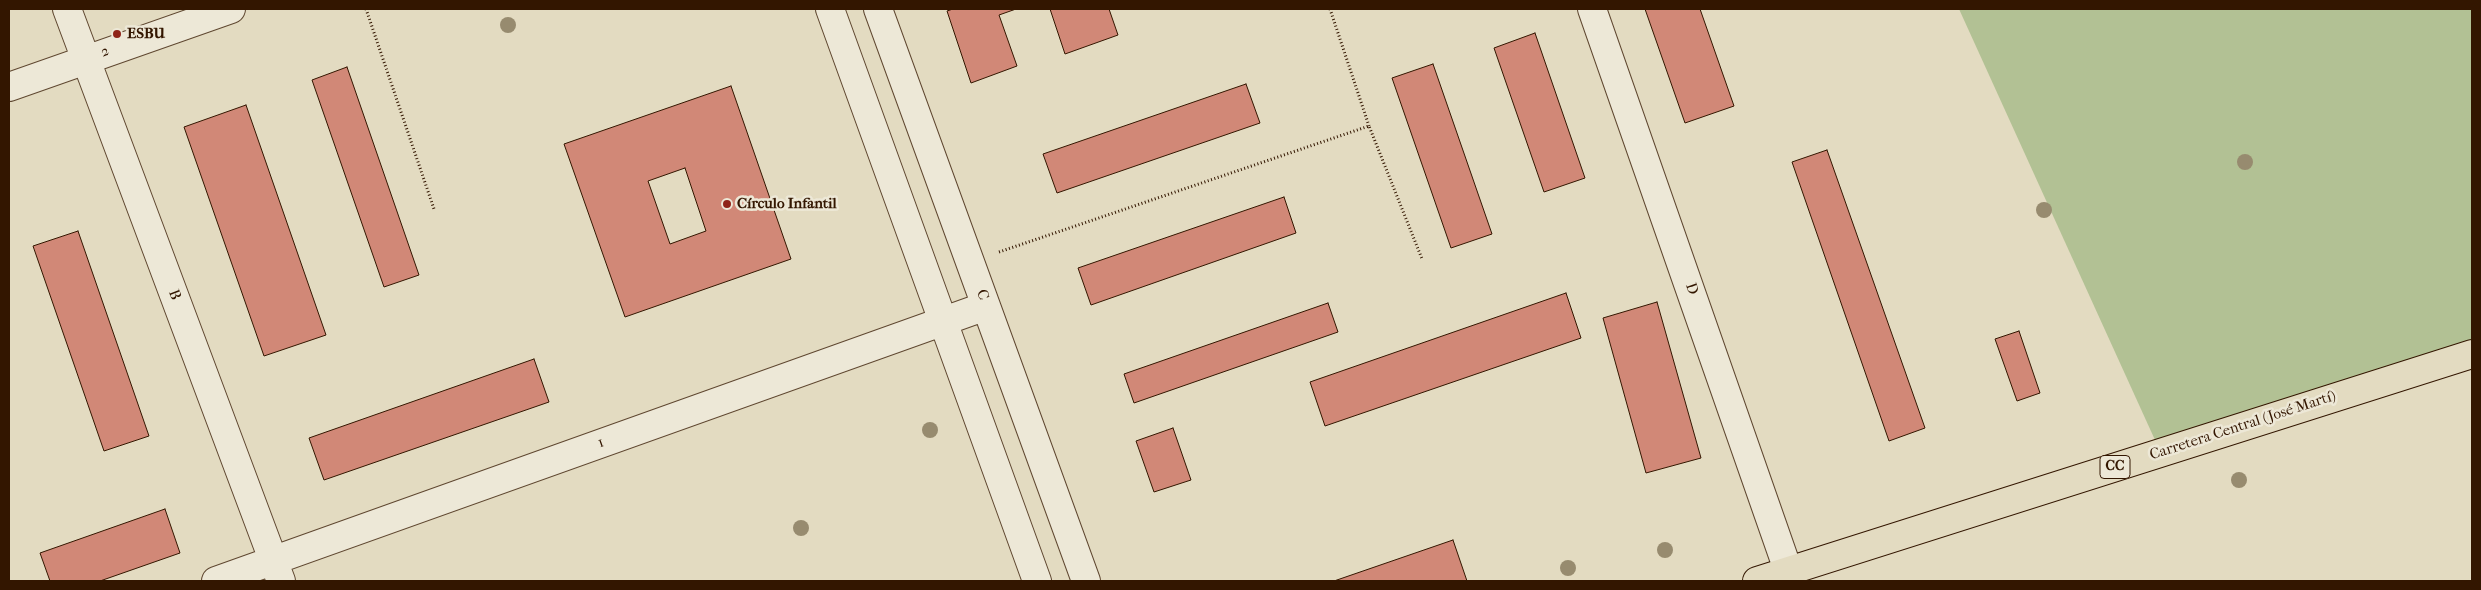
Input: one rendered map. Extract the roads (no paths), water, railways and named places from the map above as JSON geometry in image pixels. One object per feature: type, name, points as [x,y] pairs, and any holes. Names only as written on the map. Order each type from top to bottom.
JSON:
[{"type":"highway","name":"Carretera Central (José Martí)","points":[[1757,581],[2472,354]]},
{"type":"street","name":"B","points":[[67,9],[278,571]]},
{"type":"street","name":"2","points":[[9,87],[231,9]]},
{"type":"street","points":[[830,9],[1037,581]]},
{"type":"street","name":"C","points":[[878,9],[1086,581]]},
{"type":"street","name":"D","points":[[1592,9],[1788,570]]},
{"type":"street","name":"1","points":[[216,581],[278,571],[943,320],[986,306]]},
{"type":"place","name":"ESBU","points":[[117,34]]},
{"type":"place","name":"Círculo Infantil","points":[[727,204]]}]
